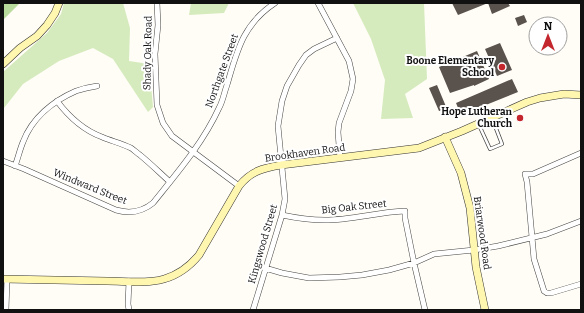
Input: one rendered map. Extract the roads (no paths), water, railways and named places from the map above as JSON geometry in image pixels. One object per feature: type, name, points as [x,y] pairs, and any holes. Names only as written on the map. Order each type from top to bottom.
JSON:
[{"type":"street","points":[[3,64],[20,48],[37,36],[55,13],[59,3]]},
{"type":"street","name":"Shady Oak Road","points":[[157,3],[157,105],[162,123],[172,136],[239,186]]},
{"type":"street","name":"Northgate Street","points":[[193,151],[220,107],[237,52],[244,36],[258,16],[274,3]]},
{"type":"street","points":[[318,3],[349,61],[353,79],[351,91],[339,122],[338,132],[340,158]]},
{"type":"street","name":"Kingswood Street","points":[[253,310],[282,215],[285,199],[278,126],[282,101],[287,86],[306,55],[314,49],[336,38]]},
{"type":"street","points":[[15,166],[23,141],[32,124],[42,113],[57,101],[76,91],[97,86]]},
{"type":"street","name":"Brookhaven Road","points":[[5,279],[153,281],[165,278],[177,274],[199,256],[239,186],[251,174],[260,169],[281,165],[419,148],[527,102],[564,94],[581,95]]},
{"type":"street","points":[[57,101],[63,110],[76,122],[102,137],[132,148],[170,182]]},
{"type":"street","name":"Briarwood Road","points":[[445,137],[461,173],[470,208],[476,267],[485,310]]},
{"type":"street","name":"Windward Street","points":[[3,162],[116,210],[127,212],[141,210],[153,203],[193,151]]},
{"type":"street","points":[[581,153],[533,174],[525,174],[534,259],[544,291],[552,293],[581,284]]},
{"type":"street","name":"Big Oak Street","points":[[282,215],[304,219],[325,220],[405,210],[405,218],[414,263]]},
{"type":"street","points":[[265,268],[309,278],[368,274],[414,263],[434,254],[498,246],[548,234],[581,221]]},
{"type":"street","points":[[414,263],[425,310]]},
{"type":"street","points":[[5,279],[6,310]]},
{"type":"street","points":[[129,281],[129,310]]},
{"type":"lane","points":[[478,124],[490,149],[502,144],[492,118]]},
{"type":"place","name":"Boone Elementary School","points":[[502,67]]},
{"type":"place","name":"Hope Lutheran Church","points":[[520,118]]}]
